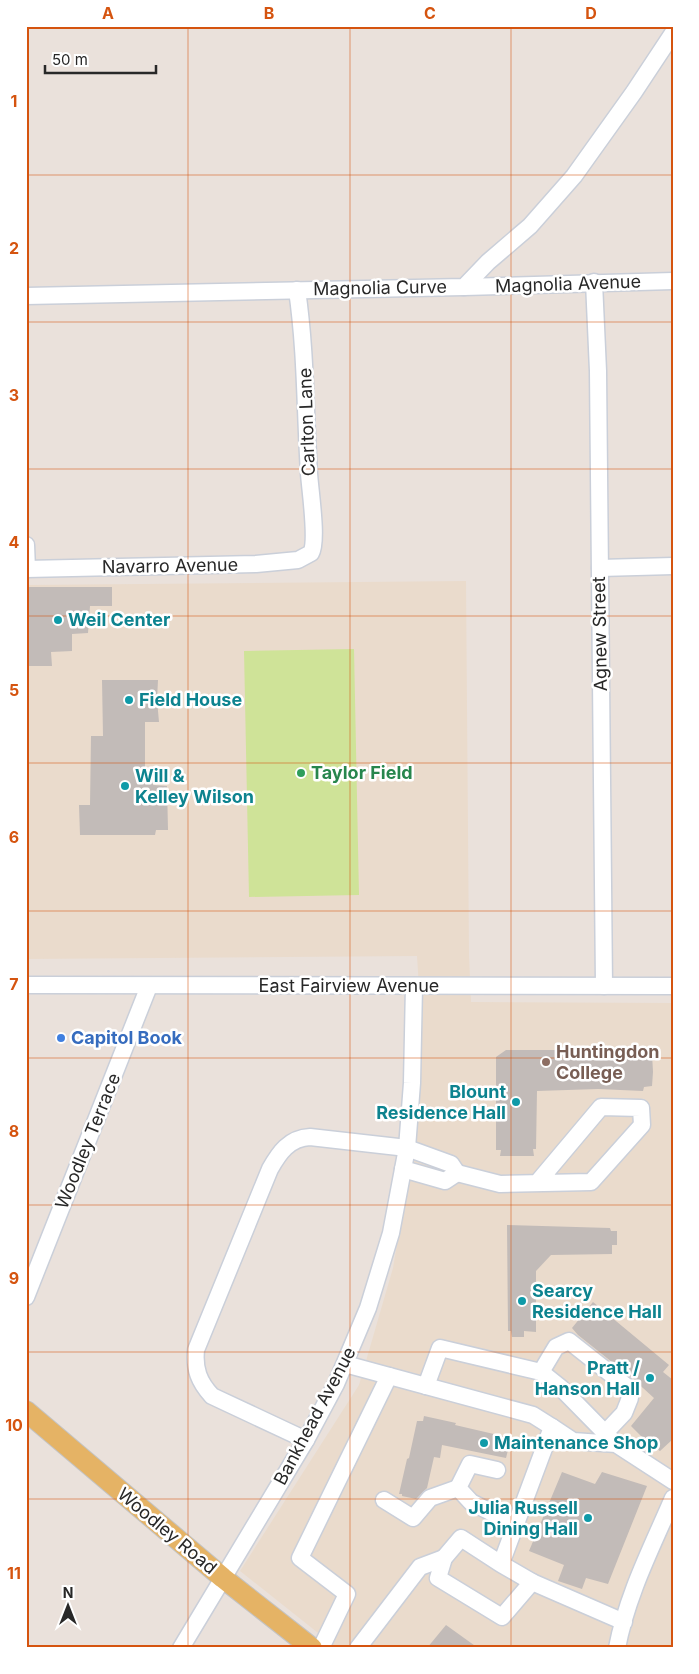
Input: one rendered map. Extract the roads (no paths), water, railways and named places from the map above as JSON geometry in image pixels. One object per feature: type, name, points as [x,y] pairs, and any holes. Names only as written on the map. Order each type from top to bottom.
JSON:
[{"type":"main road","name":"Woodley Road","points":[[26,1411],[222,1578],[312,1648]]},
{"type":"street","name":"Magnolia Curve","points":[[26,296],[464,286],[488,262],[530,226],[574,176],[634,92],[673,33]]},
{"type":"street","name":"Magnolia Avenue","points":[[464,286],[673,281]]},
{"type":"street","name":"Agnew Street","points":[[594,282],[598,371],[604,986]]},
{"type":"street","name":"Carlton Lane","points":[[297,290],[306,377],[309,472],[314,541],[310,553]]},
{"type":"street","points":[[26,545],[26,569]]},
{"type":"street","name":"Navarro Avenue","points":[[26,569],[256,564],[298,560],[310,553]]},
{"type":"street","points":[[600,568],[673,566]]},
{"type":"street","name":"East Fairview Avenue","points":[[26,985],[673,986]]},
{"type":"street","name":"Woodley Terrace","points":[[26,1297],[149,986]]},
{"type":"street","name":"Bankhead Avenue","points":[[181,1648],[306,1440],[336,1384],[357,1338],[382,1267],[398,1203],[407,1148],[412,1083],[414,986]]},
{"type":"street","points":[[306,1440],[212,1396],[203,1386],[197,1373],[195,1362],[196,1350],[277,1156],[291,1141],[310,1137],[407,1148],[451,1164],[457,1173],[500,1184],[591,1182],[642,1125],[641,1108],[601,1107],[537,1183]]},
{"type":"street","points":[[403,1169],[446,1181],[457,1173]]},
{"type":"street","points":[[541,1372],[556,1347],[569,1341],[626,1386],[630,1398],[611,1439]]},
{"type":"street","points":[[426,1386],[440,1348],[541,1372],[561,1388],[611,1439],[673,1481]]},
{"type":"street","points":[[345,1364],[533,1415],[573,1441],[611,1439]]},
{"type":"street","points":[[321,1648],[347,1594],[300,1558],[389,1376]]},
{"type":"street","points":[[501,1564],[552,1427]]},
{"type":"street","points":[[384,1500],[413,1518],[430,1498],[458,1488],[470,1464],[497,1470]]},
{"type":"street","points":[[458,1488],[471,1502],[516,1525]]},
{"type":"street","points":[[617,1648],[637,1582],[673,1498]]},
{"type":"street","points":[[532,1582],[502,1617],[438,1578],[444,1558],[462,1538],[532,1582],[624,1622]]},
{"type":"street","points":[[358,1648],[420,1567],[444,1558]]},
{"type":"place","name":"Weil Center","points":[[58,620]]},
{"type":"place","name":"Field House","points":[[129,700]]},
{"type":"place","name":"Taylor Field","points":[[301,773]]},
{"type":"place","name":"Will & Kelley Wilson","points":[[125,786]]},
{"type":"place","name":"Capitol Book","points":[[61,1038]]},
{"type":"place","name":"Huntingdon College","points":[[546,1062]]},
{"type":"place","name":"Blount Residence Hall","points":[[516,1102]]},
{"type":"place","name":"Searcy Residence Hall","points":[[522,1301]]},
{"type":"place","name":"Pratt / Hanson Hall","points":[[650,1378]]},
{"type":"place","name":"Maintenance Shop","points":[[484,1443]]},
{"type":"place","name":"Julia Russell Dining Hall","points":[[588,1518]]}]
